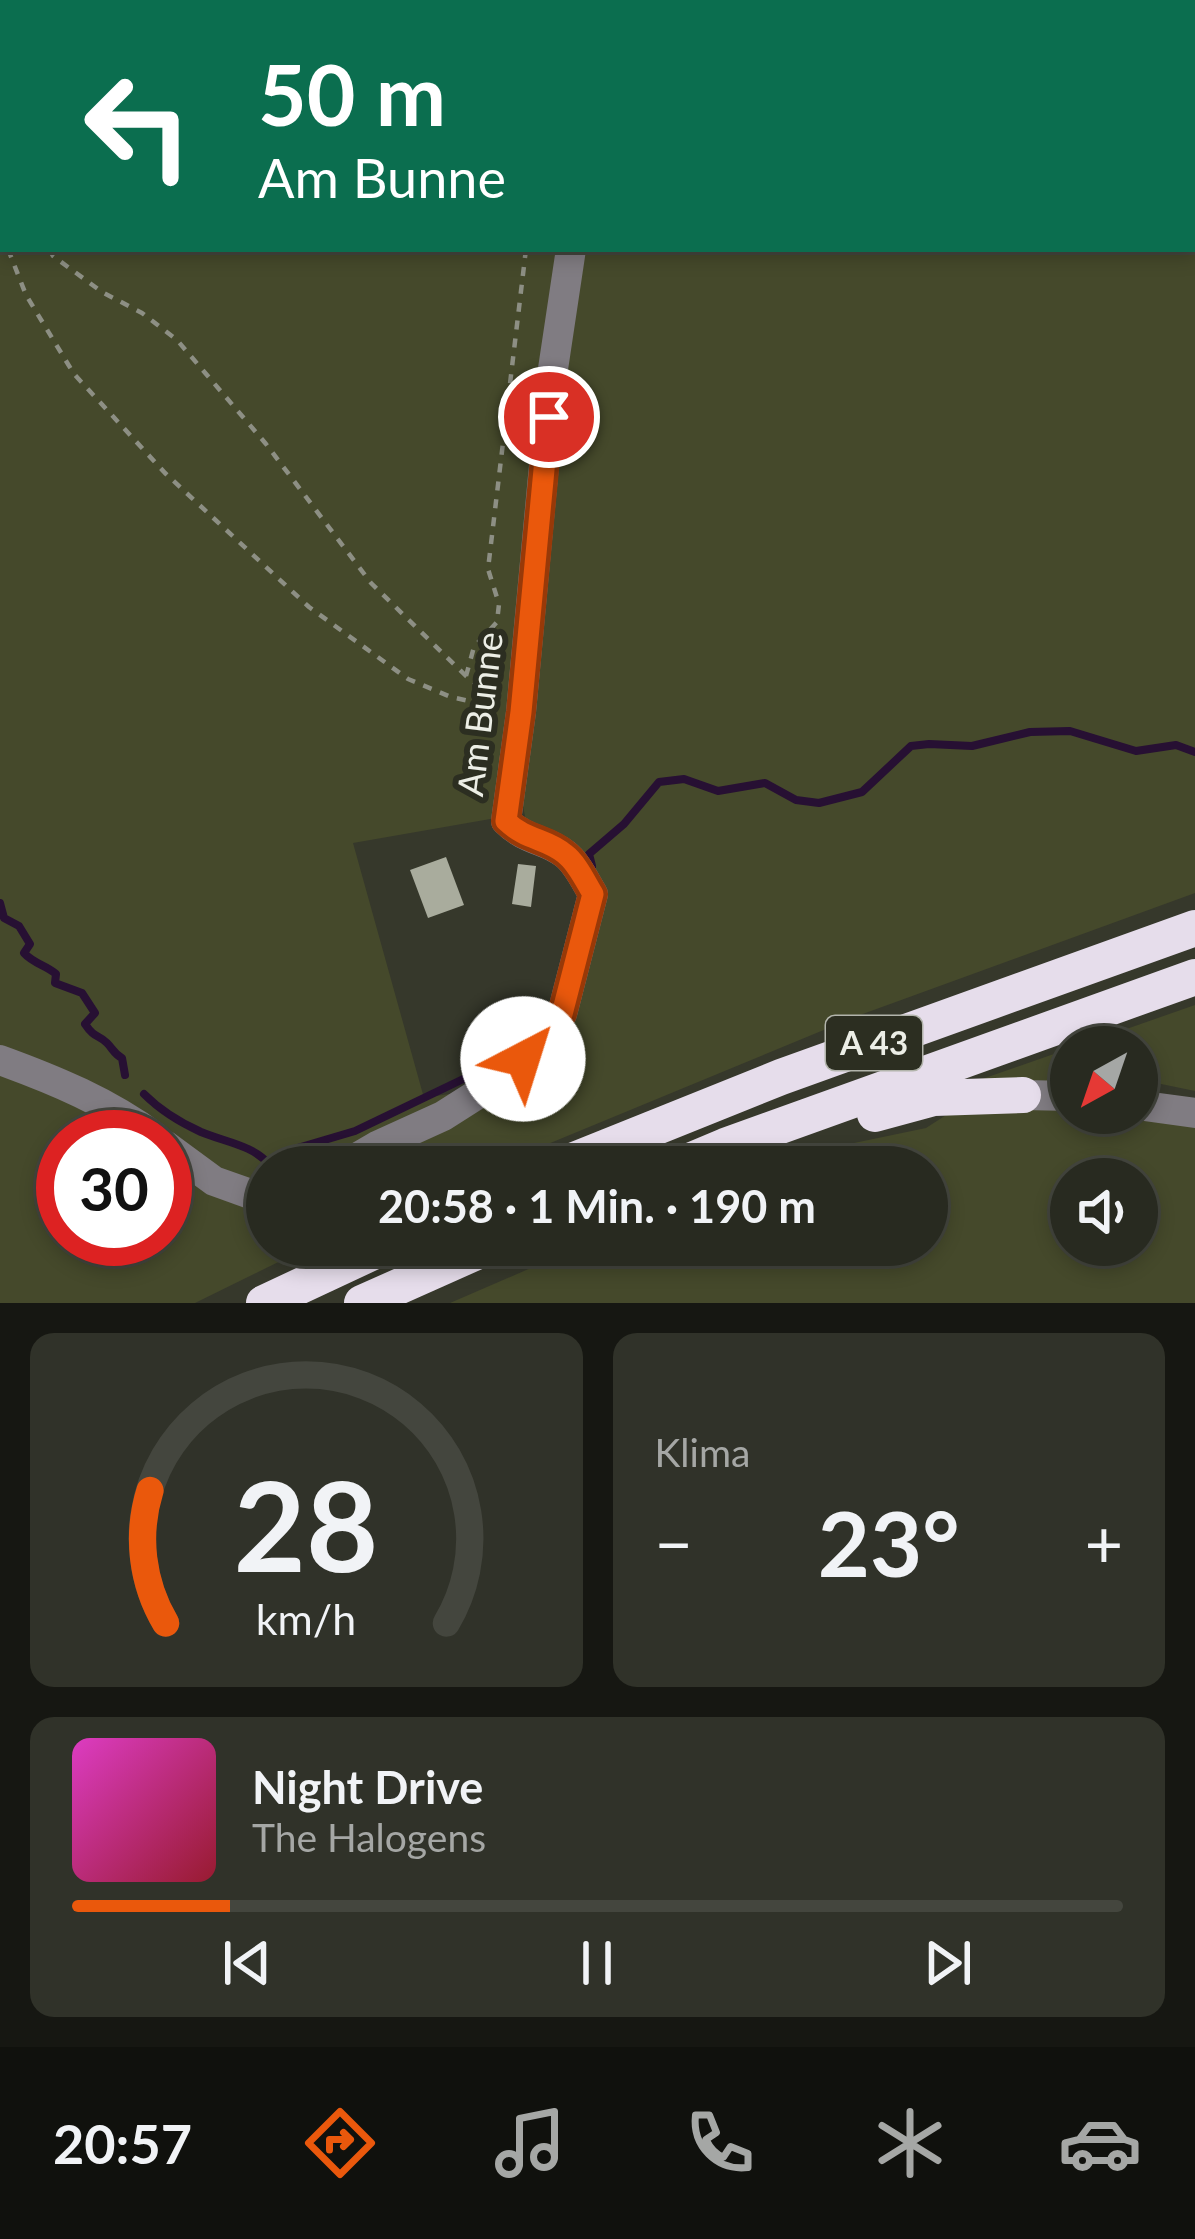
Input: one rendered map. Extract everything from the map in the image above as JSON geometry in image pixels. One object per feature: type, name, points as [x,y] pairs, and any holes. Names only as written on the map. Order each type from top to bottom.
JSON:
[{"type":"highway","name":"A 43","points":[[609,1146],[781,1077],[1195,928]]},
{"type":"highway","name":"A 43","points":[[724,1146],[1195,977]]},
{"type":"highway","points":[[724,1146],[934,1098],[1024,1095]]},
{"type":"highway","points":[[264,1303],[343,1266]]},
{"type":"highway","points":[[362,1303],[445,1266]]},
{"type":"street","name":"Am Bunne","points":[[377,1146],[487,1088],[523,1059],[562,1014],[593,894],[568,856],[530,839],[506,821],[571,252]]},
{"type":"street","points":[[0,1060],[113,1110]]},
{"type":"street","points":[[1024,1095],[1050,1096]]},
{"type":"street","points":[[1158,1108],[1195,1113]]},
{"type":"street","points":[[192,1164],[214,1181],[246,1192]]},
{"type":"path","points":[[9,252],[26,295],[74,374],[165,473],[309,607],[407,679],[451,697],[522,707]]},
{"type":"path","points":[[51,252],[177,340],[266,444],[371,583],[466,676],[486,692],[522,707]]},
{"type":"path","points":[[466,676],[474,647],[496,622],[500,604],[488,569],[526,252]]},
{"type":"green space","points":[[0,252],[563,252],[496,818],[353,843],[424,1098],[474,1090],[568,1019],[597,894],[526,821],[523,806],[566,345],[585,252],[1195,252],[1195,893],[860,1015],[543,1146],[246,1146],[246,1266],[270,1266],[195,1303],[0,1303]]},
{"type":"green space","points":[[1195,1005],[1195,1091],[1158,1083],[1158,1026],[1135,1026]]},
{"type":"green space","points":[[1050,1055],[1050,1086],[962,1086]]},
{"type":"green space","points":[[1050,1104],[1050,1134],[1158,1134],[1158,1118],[1195,1125],[1195,1303],[450,1303],[535,1266],[948,1266],[948,1146],[840,1146],[926,1128],[954,1110]]},
{"type":"building","points":[[446,857],[464,905],[428,918],[410,870]]},
{"type":"building","points":[[518,864],[536,866],[531,907],[512,904]]},
{"type":"waterway","points":[[592,866],[589,854],[624,824],[659,782],[684,779],[718,791],[765,783],[796,800],[819,803],[862,792],[911,746],[972,746],[1030,732],[1070,731],[1136,751],[1176,745],[1195,752]]},
{"type":"waterway","points":[[0,903],[4,918],[19,926],[30,944],[24,953],[56,974],[55,983],[82,993],[95,1013],[85,1024],[122,1058],[125,1075]]},
{"type":"waterway","points":[[144,1094],[178,1120],[247,1148],[270,1165],[284,1152],[355,1131],[482,1070],[522,1037]]},
{"type":"route","points":[[523,1059],[562,1014],[593,894],[568,856],[530,839],[506,821],[549,417]]}]
